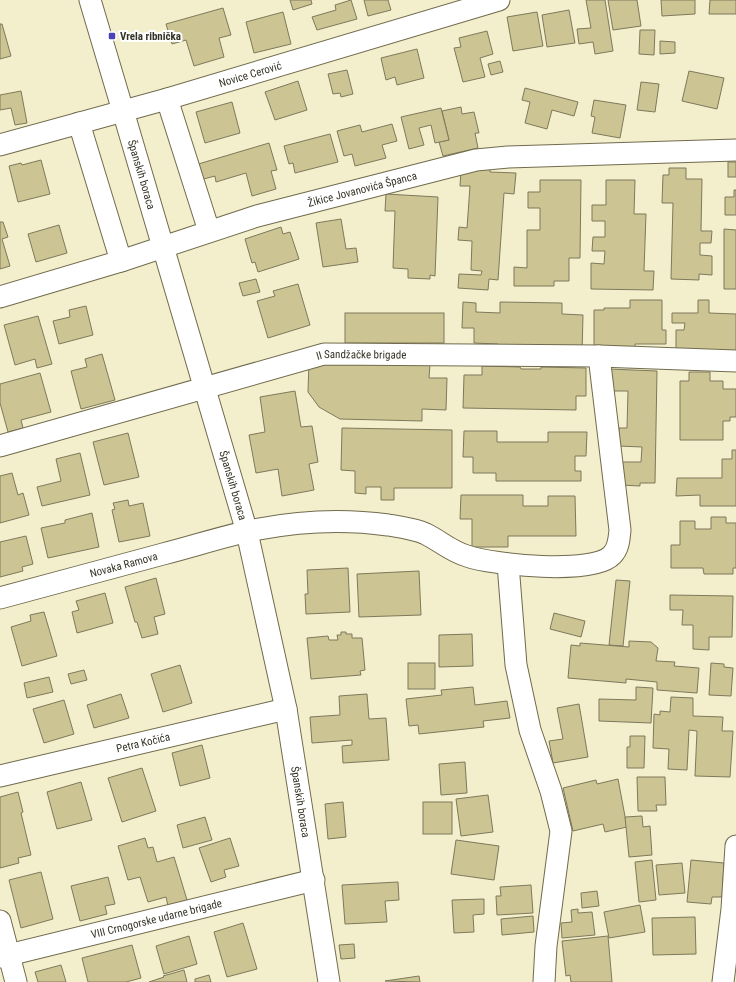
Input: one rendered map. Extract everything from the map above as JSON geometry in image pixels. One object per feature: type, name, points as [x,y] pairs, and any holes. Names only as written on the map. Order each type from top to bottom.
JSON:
[{"type":"street","name":"Španskih boraca","points":[[90,0],[247,532],[286,709],[329,982]]},
{"type":"street","name":"Novice Cerović","points":[[0,146],[123,110],[167,99],[499,0]]},
{"type":"street","points":[[167,99],[209,231]]},
{"type":"street","points":[[79,123],[121,261]]},
{"type":"street","name":"Žikice Jovanovića Španca","points":[[0,297],[121,261],[257,216],[476,160],[516,157],[736,150]]},
{"type":"street","name":"II Sandžačke brigade","points":[[0,446],[324,354],[599,356],[736,361]]},
{"type":"street","name":"Novaka Ramova","points":[[0,598],[247,532],[274,526],[310,522],[386,525],[425,534],[467,557],[508,564],[541,566],[590,565],[604,561],[612,555],[619,544],[620,522],[599,356]]},
{"type":"street","points":[[508,564],[516,665],[530,730],[551,791],[561,832],[546,946],[544,982]]},
{"type":"street","name":"Petra Kočića","points":[[0,776],[286,709]]},
{"type":"street","points":[[723,982],[732,909],[736,846]]},
{"type":"street","name":"VIII Crnogorske udarne brigade","points":[[4,956],[314,880]]},
{"type":"street","points":[[0,921],[4,956],[16,982]]},
{"type":"building","points":[[290,0],[311,0],[312,4],[293,10]]},
{"type":"building","points":[[351,0],[357,19],[317,30],[312,17],[336,10],[335,5]]},
{"type":"building","points":[[364,0],[388,0],[391,10],[368,16]]},
{"type":"building","points":[[586,0],[605,0],[613,51],[595,54],[593,42],[579,44],[577,29],[591,28]]},
{"type":"building","points":[[608,0],[637,0],[641,26],[613,30]]},
{"type":"building","points":[[661,0],[695,0],[695,14],[662,16]]},
{"type":"building","points":[[710,0],[736,0],[736,14],[709,14]]},
{"type":"building","points":[[223,8],[231,35],[219,38],[224,57],[194,66],[186,40],[172,44],[166,24]]},
{"type":"building","points":[[569,10],[575,43],[547,47],[542,15]]},
{"type":"building","points":[[283,12],[291,44],[254,53],[246,22]]},
{"type":"building","points":[[537,12],[543,46],[513,51],[507,17]]},
{"type":"building","points":[[0,24],[2,24],[11,56],[0,59]]},
{"type":"building","points":[[640,30],[655,30],[654,55],[639,54]]},
{"type":"building","points":[[487,31],[493,54],[480,58],[485,77],[463,82],[454,48],[461,47],[459,38]]},
{"type":"building","points":[[660,41],[675,42],[675,53],[660,54]]},
{"type":"building","points":[[417,49],[424,78],[397,85],[395,77],[386,80],[381,58]]},
{"type":"building","points":[[500,61],[503,72],[491,75],[488,64]]},
{"type":"building","points":[[347,70],[353,94],[341,97],[340,93],[333,94],[328,74]]},
{"type":"building","points":[[689,71],[724,78],[717,109],[682,101]]},
{"type":"building","points":[[298,81],[307,110],[275,120],[265,92]]},
{"type":"building","points":[[641,82],[659,84],[655,112],[637,110]]},
{"type":"building","points":[[525,88],[578,102],[574,116],[552,110],[547,129],[525,123],[530,102],[522,100]]},
{"type":"building","points":[[21,91],[27,123],[15,125],[11,108],[0,110],[0,95]]},
{"type":"building","points":[[594,100],[626,105],[620,138],[592,133],[595,117],[591,116]]},
{"type":"building","points":[[232,102],[240,133],[205,143],[196,112]]},
{"type":"building","points":[[461,107],[462,114],[474,112],[479,133],[475,133],[478,148],[443,156],[439,142],[449,140],[442,111]]},
{"type":"building","points":[[441,108],[449,140],[435,143],[431,125],[419,128],[424,145],[409,149],[401,117]]},
{"type":"building","points":[[392,124],[397,141],[382,145],[386,158],[355,166],[352,154],[344,156],[337,131],[360,125],[362,132]]},
{"type":"building","points":[[330,134],[338,162],[295,173],[293,163],[289,164],[284,146]]},
{"type":"building","points":[[269,143],[277,170],[271,171],[276,189],[252,196],[246,173],[216,182],[215,176],[200,180],[195,165]]},
{"type":"building","points":[[41,160],[50,194],[18,202],[9,166],[21,163],[22,165]]},
{"type":"building","points":[[728,162],[736,162],[736,177],[728,177]]},
{"type":"building","points":[[490,168],[490,172],[516,173],[514,194],[504,193],[498,280],[489,279],[488,290],[458,288],[459,274],[481,275],[482,271],[471,270],[472,241],[458,240],[459,227],[467,228],[470,186],[460,186],[461,171]]},
{"type":"building","points":[[669,168],[686,168],[686,179],[702,179],[701,231],[712,231],[711,243],[700,243],[700,255],[712,256],[712,275],[699,274],[699,280],[671,279],[673,203],[662,203],[663,175],[669,175]]},
{"type":"building","points":[[540,180],[581,180],[580,258],[569,258],[569,281],[554,281],[554,286],[514,286],[514,267],[527,268],[527,230],[540,230],[540,208],[528,208],[528,192],[540,192]]},
{"type":"building","points":[[606,180],[635,180],[634,214],[646,214],[644,271],[654,271],[653,290],[591,289],[591,263],[604,264],[605,251],[592,251],[593,237],[605,237],[605,221],[592,221],[592,205],[606,205]]},
{"type":"building","points":[[734,190],[736,190],[736,215],[725,215],[725,197],[734,197]]},
{"type":"building","points":[[386,194],[438,197],[435,276],[430,275],[430,279],[408,278],[408,269],[393,268],[395,211],[385,211]]},
{"type":"building","points":[[341,219],[346,249],[356,248],[358,262],[323,267],[316,223]]},
{"type":"building","points":[[0,222],[3,222],[8,237],[2,239],[10,266],[0,269]]},
{"type":"building","points":[[59,225],[67,253],[36,262],[28,234]]},
{"type":"building","points":[[281,227],[283,234],[290,232],[299,259],[258,272],[255,262],[252,263],[245,239]]},
{"type":"building","points":[[724,229],[736,230],[736,289],[724,289]]},
{"type":"building","points":[[256,279],[260,292],[243,296],[239,283]]},
{"type":"building","points":[[298,284],[310,325],[268,338],[257,301],[275,296],[273,291]]},
{"type":"building","points":[[630,300],[662,300],[662,330],[666,330],[666,344],[635,344],[635,350],[594,350],[594,310],[604,310],[604,308],[630,308]]},
{"type":"building","points":[[698,300],[709,300],[709,313],[736,314],[736,357],[676,357],[676,330],[684,330],[685,323],[672,323],[672,313],[698,313]]},
{"type":"building","points":[[463,302],[476,303],[476,312],[500,313],[500,302],[562,303],[562,314],[583,315],[582,354],[498,352],[498,344],[474,343],[474,328],[462,328]]},
{"type":"building","points":[[86,306],[93,335],[59,344],[53,321],[70,317],[69,310]]},
{"type":"building","points":[[345,313],[444,313],[444,343],[345,343]]},
{"type":"building","points":[[38,316],[52,364],[37,368],[35,359],[15,365],[4,325]]},
{"type":"building","points":[[102,354],[115,400],[81,409],[71,371],[87,367],[85,359]]},
{"type":"building","points":[[309,362],[430,364],[429,378],[447,378],[446,410],[422,409],[422,421],[340,419],[319,407],[308,392]]},
{"type":"building","points":[[482,366],[520,367],[521,369],[541,369],[541,367],[586,368],[586,396],[576,396],[576,410],[463,408],[464,375],[482,375]]},
{"type":"building","points":[[609,369],[657,371],[655,483],[640,483],[640,486],[620,485],[620,462],[641,462],[642,447],[618,446],[619,428],[627,428],[628,391],[609,391]]},
{"type":"building","points":[[689,372],[710,372],[710,381],[723,381],[723,389],[736,389],[736,417],[730,417],[730,421],[723,421],[723,440],[680,440],[680,381],[689,381]]},
{"type":"building","points":[[40,373],[51,412],[21,420],[23,428],[8,432],[0,403],[0,384]]},
{"type":"building","points":[[295,391],[301,427],[312,426],[318,462],[309,464],[314,490],[282,496],[278,469],[256,473],[249,435],[265,432],[260,397]]},
{"type":"building","points":[[342,428],[452,430],[452,488],[394,488],[394,500],[381,500],[381,487],[366,487],[366,494],[355,493],[355,471],[341,470]]},
{"type":"building","points":[[464,431],[497,431],[497,442],[548,442],[548,432],[587,432],[586,456],[575,456],[575,471],[581,471],[581,481],[496,481],[496,473],[473,473],[473,457],[463,457]]},
{"type":"building","points":[[128,433],[139,477],[104,485],[93,442]]},
{"type":"building","points":[[732,450],[736,450],[736,506],[700,506],[700,495],[676,496],[677,478],[722,478],[722,459],[732,459]]},
{"type":"building","points":[[80,453],[90,495],[42,506],[37,487],[61,481],[56,459]]},
{"type":"building","points":[[12,473],[18,495],[23,493],[29,515],[0,523],[0,476]]},
{"type":"building","points":[[461,495],[523,495],[523,506],[548,506],[548,496],[575,496],[576,536],[508,536],[508,547],[472,547],[472,519],[460,519]]},
{"type":"building","points":[[128,500],[129,506],[143,503],[150,536],[119,542],[112,510],[115,509],[113,503]]},
{"type":"building","points":[[92,513],[99,547],[48,558],[41,528],[65,523],[65,520]]},
{"type":"building","points":[[711,517],[726,517],[726,523],[736,523],[736,568],[733,568],[733,574],[704,574],[703,568],[671,568],[671,545],[680,545],[680,521],[695,521],[695,529],[711,529]]},
{"type":"building","points":[[26,536],[33,564],[22,567],[23,571],[0,577],[0,542]]},
{"type":"building","points":[[348,568],[350,612],[306,614],[305,594],[308,594],[307,570]]},
{"type":"building","points":[[419,571],[421,615],[359,617],[357,574]]},
{"type":"building","points":[[156,578],[165,614],[154,617],[158,634],[142,638],[137,622],[135,622],[125,587]]},
{"type":"building","points":[[616,580],[630,581],[623,646],[609,645]]},
{"type":"building","points":[[105,593],[113,623],[77,633],[72,612],[79,610],[76,601]]},
{"type":"building","points":[[670,595],[733,596],[732,637],[709,637],[709,650],[693,649],[693,625],[682,625],[683,610],[670,610]]},
{"type":"building","points":[[44,612],[57,656],[22,666],[11,627],[31,621],[30,615]]},
{"type":"building","points":[[554,613],[585,621],[581,637],[550,629]]},
{"type":"building","points":[[341,632],[352,634],[352,638],[362,638],[365,670],[360,671],[361,675],[311,679],[307,638],[328,636],[329,640],[338,640],[337,635],[341,635]]},
{"type":"building","points":[[472,634],[473,666],[439,667],[439,635]]},
{"type":"building","points":[[629,641],[651,642],[658,648],[656,661],[675,662],[674,666],[699,668],[697,693],[657,690],[657,682],[626,679],[626,683],[568,678],[571,645],[580,646],[580,643],[629,647]]},
{"type":"building","points":[[408,663],[435,663],[435,689],[408,689]]},
{"type":"building","points":[[711,663],[724,664],[724,667],[733,668],[731,696],[709,695]]},
{"type":"building","points":[[180,665],[192,703],[163,712],[151,674]]},
{"type":"building","points":[[84,670],[87,680],[71,684],[68,674]]},
{"type":"building","points":[[49,677],[53,692],[27,698],[24,683]]},
{"type":"building","points":[[473,687],[475,705],[507,701],[510,718],[483,721],[484,727],[419,734],[418,725],[409,726],[406,699],[442,695],[441,690]]},
{"type":"building","points":[[636,687],[653,688],[651,723],[599,721],[599,699],[636,700]]},
{"type":"building","points":[[121,694],[129,718],[94,728],[87,705]]},
{"type":"building","points":[[367,694],[369,719],[386,718],[389,760],[343,763],[342,746],[352,745],[352,740],[312,743],[310,717],[340,715],[339,696]]},
{"type":"building","points":[[671,697],[693,698],[693,716],[723,717],[722,731],[733,731],[730,777],[695,776],[697,731],[689,730],[687,770],[668,769],[669,749],[653,748],[654,714],[660,715],[660,711],[670,712]]},
{"type":"building","points":[[64,700],[74,734],[44,743],[33,709]]},
{"type":"building","points":[[579,704],[588,757],[553,763],[549,741],[563,739],[557,708]]},
{"type":"building","points":[[630,736],[645,736],[644,768],[627,768],[627,747],[630,747]]},
{"type":"building","points":[[202,745],[210,778],[180,786],[172,753]]},
{"type":"building","points":[[465,762],[467,793],[441,795],[439,764]]},
{"type":"building","points":[[142,768],[156,811],[122,822],[108,778]]},
{"type":"building","points":[[637,777],[665,777],[666,805],[656,805],[657,811],[638,811]]},
{"type":"building","points":[[618,779],[627,827],[605,832],[603,824],[573,831],[563,788],[596,780],[597,784]]},
{"type":"building","points":[[81,782],[92,820],[57,829],[47,792]]},
{"type":"building","points":[[18,792],[23,812],[21,813],[31,855],[18,858],[19,863],[0,868],[0,797]]},
{"type":"building","points":[[488,795],[493,832],[461,836],[456,799]]},
{"type":"building","points":[[343,802],[346,837],[328,839],[325,804]]},
{"type":"building","points":[[423,802],[452,802],[452,834],[423,834]]},
{"type":"building","points":[[642,816],[643,827],[650,826],[652,855],[629,857],[625,817]]},
{"type":"building","points":[[205,817],[212,840],[183,848],[177,825]]},
{"type":"building","points":[[145,838],[148,848],[153,847],[157,862],[174,857],[187,900],[168,906],[166,897],[148,902],[140,877],[128,880],[118,846]]},
{"type":"building","points":[[230,838],[239,866],[224,870],[226,877],[211,882],[199,848]]},
{"type":"building","points":[[456,840],[499,846],[494,880],[451,874]]},
{"type":"building","points":[[652,860],[656,900],[639,902],[635,862]]},
{"type":"building","points":[[691,860],[724,863],[722,897],[712,897],[711,904],[687,902]]},
{"type":"building","points":[[682,863],[685,893],[659,895],[656,865]]},
{"type":"building","points":[[41,872],[53,919],[21,928],[9,880]]},
{"type":"building","points":[[108,877],[115,904],[105,906],[107,914],[80,921],[71,886]]},
{"type":"building","points":[[398,882],[399,900],[385,901],[387,922],[345,924],[342,885]]},
{"type":"building","points":[[531,885],[533,913],[497,915],[496,896],[501,896],[500,887]]},
{"type":"building","points":[[597,891],[599,906],[582,908],[581,893]]},
{"type":"building","points":[[484,899],[484,914],[473,915],[474,932],[454,933],[452,900]]},
{"type":"building","points":[[640,905],[645,932],[609,938],[604,912]]},
{"type":"building","points":[[578,909],[578,913],[592,912],[595,935],[562,938],[561,923],[572,922],[571,910]]},
{"type":"building","points":[[533,916],[534,932],[502,935],[501,919]]},
{"type":"building","points":[[695,917],[696,954],[653,955],[652,918]]},
{"type":"building","points":[[243,923],[257,969],[227,977],[214,932]]},
{"type":"building","points":[[189,936],[197,964],[164,974],[156,946]]},
{"type":"building","points":[[608,936],[612,982],[571,982],[570,975],[566,976],[562,941]]},
{"type":"building","points":[[354,944],[355,958],[341,959],[339,945]]},
{"type":"building","points":[[132,945],[141,978],[126,982],[88,982],[82,958]]},
{"type":"building","points":[[61,965],[66,982],[38,982],[35,972]]},
{"type":"building","points":[[184,970],[187,982],[149,982],[164,977],[163,976]]},
{"type":"building","points":[[209,975],[211,982],[195,982],[195,979]]},
{"type":"building","points":[[419,976],[420,982],[385,981]]},
{"type":"place","name":"Vrela ribnička","points":[[112,36]]}]
